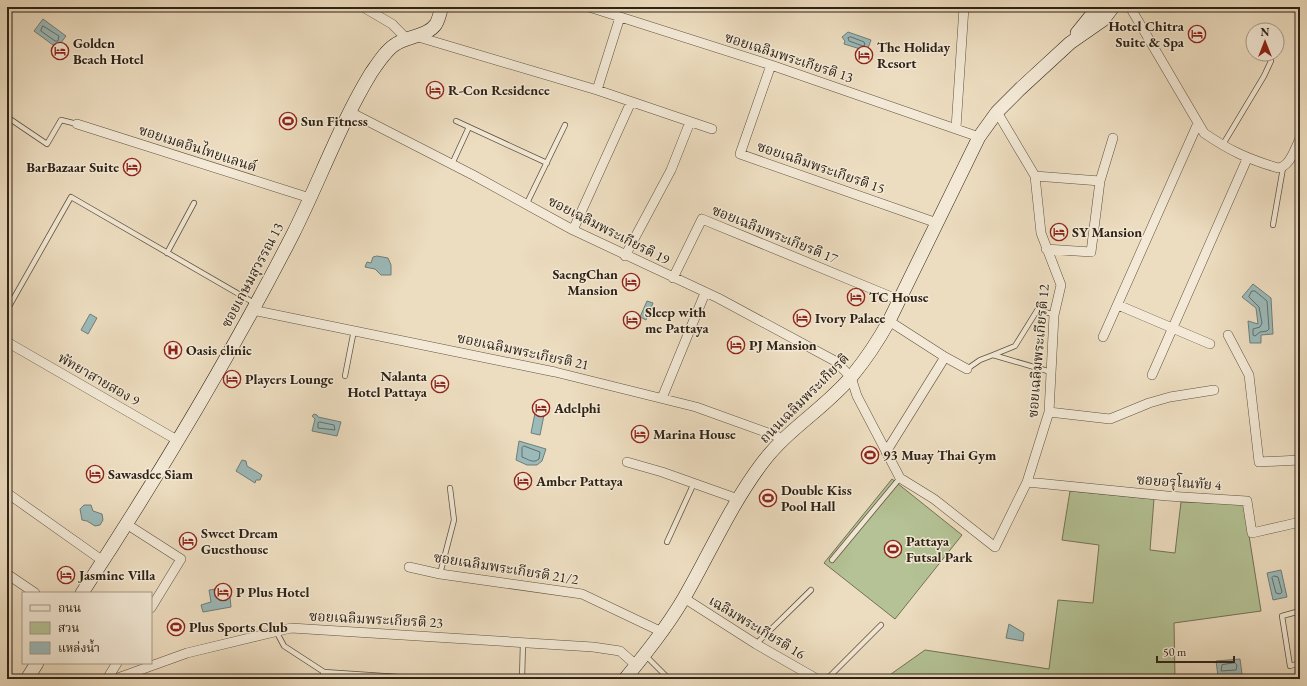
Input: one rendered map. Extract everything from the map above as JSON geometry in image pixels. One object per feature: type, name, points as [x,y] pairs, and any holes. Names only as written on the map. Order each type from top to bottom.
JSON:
[{"type":"main road","name":"ซอยเกษมสุวรรณ 13","points":[[83,592],[128,525],[254,307],[310,198],[350,112],[372,72],[386,52],[396,44],[411,37],[428,32],[436,23],[442,7]]},
{"type":"main road","name":"ถนนเฉลิมพระเกียรติ","points":[[1070,43],[1098,7]]},
{"type":"main road","name":"ถนนเฉลิมพระเกียรติ","points":[[625,679],[662,632],[684,598],[738,499],[763,461],[782,438],[851,377],[873,348],[889,321],[979,137],[997,112],[1070,43],[1103,20],[1113,7]]},
{"type":"main road","points":[[27,679],[36,664]]},
{"type":"street","points":[[363,7],[411,37],[597,90],[712,129]]},
{"type":"street","name":"ซอยเฉลิมพระเกียรติ 13","points":[[589,7],[771,65],[979,137]]},
{"type":"street","points":[[956,128],[964,7]]},
{"type":"street","points":[[1130,7],[1204,133],[1222,146],[1247,159],[1278,168],[1283,168],[1300,139]]},
{"type":"street","points":[[597,90],[620,17]]},
{"type":"street","name":"ซอยเฉลิมพระเกียรติ 15","points":[[771,65],[740,154],[937,223]]},
{"type":"street","points":[[573,230],[631,102]]},
{"type":"street","name":"ซอยเฉลิมพระเกียรติ 19","points":[[350,112],[527,203],[573,230],[705,293],[835,360],[851,377]]},
{"type":"street","name":"ซอยเฉลิมพระเกียรติ 12","points":[[900,478],[934,500],[995,547],[1027,482],[1049,412],[1054,315],[1061,285],[1041,233],[1035,176],[997,112]]},
{"type":"street","points":[[625,256],[671,170],[690,122]]},
{"type":"street","points":[[1103,337],[1198,123]]},
{"type":"street","name":"ซอยเมดอินไทยแลนด์","points":[[77,124],[310,198]]},
{"type":"street","points":[[1046,248],[1091,252],[1100,181],[1113,138]]},
{"type":"street","points":[[1152,375],[1247,159]]},
{"type":"street","points":[[1035,176],[1100,181]]},
{"type":"street","name":"ซอยเฉลิมพระเกียรติ 17","points":[[673,278],[702,219],[899,300]]},
{"type":"street","points":[[662,398],[705,293]]},
{"type":"street","points":[[1118,305],[1210,344]]},
{"type":"street","name":"ซอยเฉลิมพระเกียรติ 21","points":[[254,307],[354,330],[526,365],[662,398],[696,407],[782,438]]},
{"type":"street","points":[[889,321],[945,357],[967,369]]},
{"type":"street","points":[[1228,335],[1249,375],[1259,462],[1300,460]]},
{"type":"street","name":"พัทยาสายสอง 9","points":[[7,342],[177,440]]},
{"type":"street","points":[[886,452],[945,357]]},
{"type":"street","points":[[851,377],[857,396],[900,478]]},
{"type":"street","points":[[1049,412],[1110,419],[1149,403],[1170,397],[1214,390]]},
{"type":"street","points":[[627,462],[694,483],[738,499]]},
{"type":"street","name":"ซอยอรุโณทัย 4","points":[[1027,482],[1167,496],[1247,500],[1252,533],[1300,522]]},
{"type":"street","points":[[7,493],[103,561]]},
{"type":"street","points":[[128,525],[181,559],[152,606]]},
{"type":"street","name":"ซอยเฉลิมพระเกียรติ 21/2","points":[[409,567],[440,574],[582,594],[662,632]]},
{"type":"street","points":[[7,574],[34,592]]},
{"type":"street","name":"เฉลิมพระเกียรติ 16","points":[[684,598],[756,644],[817,679]]},
{"type":"street","name":"ซอยเฉลิมพระเกียรติ 23","points":[[115,679],[187,653],[291,628],[523,642],[620,651],[636,666]]},
{"type":"street","points":[[107,679],[116,664]]},
{"type":"lane","points":[[1222,146],[1264,76],[1271,62]]},
{"type":"lane","points":[[7,117],[47,144],[61,120],[77,124]]},
{"type":"lane","points":[[456,121],[547,163]]},
{"type":"lane","points":[[527,203],[565,125]]},
{"type":"lane","points":[[452,164],[469,127]]},
{"type":"lane","points":[[1273,225],[1283,168]]},
{"type":"lane","points":[[7,310],[71,197],[168,253],[254,307]]},
{"type":"lane","points":[[168,253],[194,203]]},
{"type":"lane","points":[[967,369],[980,360],[1015,346],[1038,309],[1054,315]]},
{"type":"lane","points":[[345,376],[354,330]]},
{"type":"lane","points":[[993,355],[1051,372]]},
{"type":"lane","points":[[832,560],[900,478]]},
{"type":"lane","points":[[667,542],[694,483]]},
{"type":"lane","points":[[440,574],[454,520],[450,488]]},
{"type":"lane","points":[[756,644],[811,590]]},
{"type":"lane","points":[[1300,611],[1282,616],[1290,666],[1300,663]]},
{"type":"lane","points":[[827,679],[881,625]]},
{"type":"lane","points":[[276,631],[284,646],[324,672],[429,679]]},
{"type":"lane","points":[[522,679],[523,642]]},
{"type":"lane","points":[[645,655],[668,679]]},
{"type":"lane","points":[[322,679],[324,672]]},
{"type":"green space","name":"Pattaya Futsal Park","points":[[892,479],[962,535],[895,619],[824,563]]},
{"type":"green space","points":[[1070,491],[1154,499],[1150,550],[1175,553],[1181,502],[1244,504],[1261,611],[1174,623],[1175,679],[884,679],[925,650],[1049,669],[1058,600],[1093,603],[1099,545],[1062,540]]},
{"type":"water","points":[[43,19],[66,36],[57,48],[34,31]]},
{"type":"water","points":[[848,32],[871,40],[867,51],[844,44],[845,41],[842,37]]},
{"type":"water","points":[[377,256],[388,258],[391,265],[391,275],[381,275],[375,269],[365,267],[367,262],[371,263],[373,257]]},
{"type":"water","points":[[1253,284],[1271,298],[1273,334],[1261,335],[1261,343],[1250,343],[1248,321],[1258,324],[1256,308],[1242,297]]},
{"type":"water","points":[[647,301],[653,303],[646,320],[640,317]]},
{"type":"water","points":[[90,314],[97,318],[88,334],[81,330]]},
{"type":"water","points":[[535,413],[544,415],[540,435],[531,433]]},
{"type":"water","points":[[314,414],[318,417],[341,422],[337,436],[312,431],[315,419],[312,416]]},
{"type":"water","points":[[519,441],[546,449],[542,461],[537,465],[527,465],[516,460]]},
{"type":"water","points":[[242,460],[246,461],[247,466],[262,475],[260,480],[256,480],[255,483],[236,471]]},
{"type":"water","points":[[84,505],[91,505],[93,511],[102,514],[103,520],[100,525],[95,526],[82,520],[80,509]]},
{"type":"water","points":[[1281,570],[1287,597],[1273,600],[1267,573]]},
{"type":"water","points":[[217,589],[230,597],[231,607],[203,612],[201,605],[211,602],[209,590]]},
{"type":"water","points":[[1009,624],[1024,633],[1023,641],[1006,638]]},
{"type":"water","points":[[1240,659],[1242,674],[1218,676],[1216,661]]},
{"type":"place","name":"Hotel Chitra Suite & Spa","points":[[1197,34]]},
{"type":"place","name":"Golden Beach Hotel","points":[[60,51]]},
{"type":"place","name":"The Holiday Resort","points":[[864,55]]},
{"type":"place","name":"R-Con Residence","points":[[435,90]]},
{"type":"place","name":"Sun Fitness","points":[[288,121]]},
{"type":"place","name":"BarBazaar Suite","points":[[132,167]]},
{"type":"place","name":"SY Mansion","points":[[1059,232]]},
{"type":"place","name":"SaengChan Mansion","points":[[631,282]]},
{"type":"place","name":"TC House","points":[[856,297]]},
{"type":"place","name":"Ivory Palace","points":[[802,318]]},
{"type":"place","name":"Sleep with me Pattaya","points":[[632,320]]},
{"type":"place","name":"PJ Mansion","points":[[736,345]]},
{"type":"place","name":"Oasis clinic","points":[[173,350]]},
{"type":"place","name":"Players Lounge","points":[[232,379]]},
{"type":"place","name":"Nalanta Hotel Pattaya","points":[[440,384]]},
{"type":"place","name":"Adelphi","points":[[541,408]]},
{"type":"place","name":"Marina House","points":[[640,434]]},
{"type":"place","name":"93 Muay Thai Gym","points":[[870,455]]},
{"type":"place","name":"Sawasdee Siam","points":[[95,474]]},
{"type":"place","name":"Amber Pattaya","points":[[523,481]]},
{"type":"place","name":"Double Kiss Pool Hall","points":[[768,498]]},
{"type":"place","name":"Sweet Dream Guesthouse","points":[[188,541]]},
{"type":"place","name":"Pattaya Futsal Park","points":[[893,549]]},
{"type":"place","name":"Jasmine Villa","points":[[66,575]]},
{"type":"place","name":"P Plus Hotel","points":[[223,592]]},
{"type":"place","name":"Plus Sports Club","points":[[176,627]]}]
